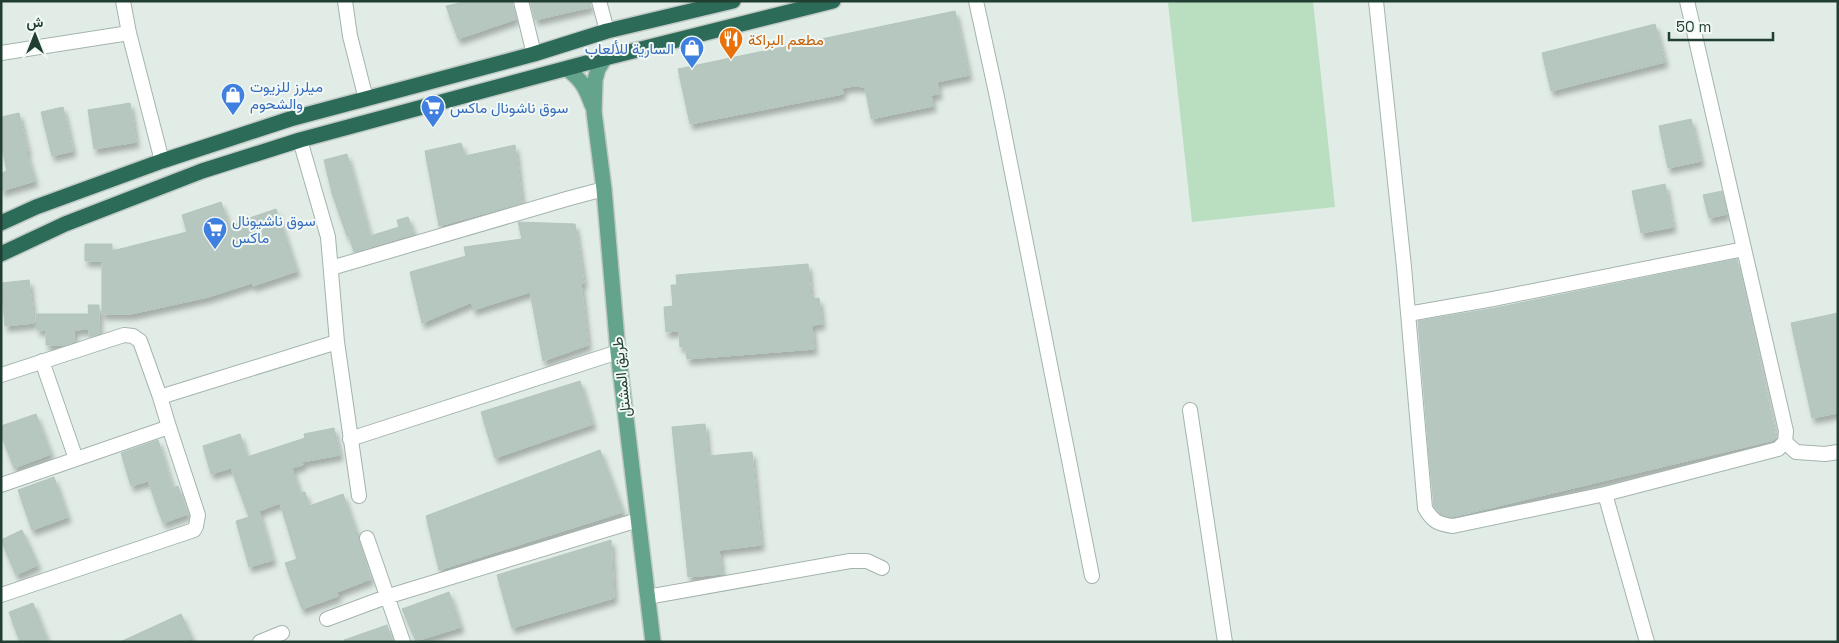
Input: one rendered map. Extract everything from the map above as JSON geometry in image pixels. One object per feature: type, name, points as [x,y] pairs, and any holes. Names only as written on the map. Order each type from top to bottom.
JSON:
[{"type":"highway","points":[[1,224],[36,207],[162,161],[290,119],[534,54],[607,31],[734,1]]},
{"type":"highway","points":[[1,254],[65,224],[193,174],[300,140],[605,58],[833,1]]},
{"type":"main road","name":"طريق المشتل","points":[[605,58],[596,75],[594,112],[604,189],[618,352],[653,642]]},
{"type":"main road","name":"طريق المشتل","points":[[567,68],[585,86],[594,112]]},
{"type":"street","points":[[123,1],[129,33],[162,161]]},
{"type":"street","points":[[345,1],[350,36],[366,99]]},
{"type":"street","points":[[521,1],[534,54]]},
{"type":"street","points":[[599,1],[607,31]]},
{"type":"street","points":[[976,1],[997,97],[1092,576]]},
{"type":"street","points":[[1376,1],[1408,314],[1425,508],[1430,518],[1439,524],[1453,526],[1605,494],[1778,449],[1785,442],[1786,431],[1687,1]]},
{"type":"street","points":[[1,53],[129,33]]},
{"type":"street","points":[[300,140],[328,238],[337,342],[359,496]]},
{"type":"street","points":[[331,268],[604,189]]},
{"type":"street","points":[[1408,314],[1744,249]]},
{"type":"street","points":[[1,375],[124,336],[133,336],[140,341],[198,509],[198,521],[194,530],[1,595]]},
{"type":"street","points":[[160,397],[337,342]]},
{"type":"street","points":[[350,439],[618,352]]},
{"type":"street","points":[[42,361],[76,459]]},
{"type":"street","points":[[1190,410],[1225,642]]},
{"type":"street","points":[[1,485],[169,426]]},
{"type":"street","points":[[1785,442],[1796,452],[1825,454],[1838,452]]},
{"type":"street","points":[[1605,494],[1647,642]]},
{"type":"street","points":[[327,619],[386,597],[638,520]]},
{"type":"street","points":[[367,538],[402,642]]},
{"type":"street","points":[[648,597],[850,561],[867,561],[882,568]]},
{"type":"street","points":[[260,642],[282,633]]},
{"type":"green space","points":[[1188,1],[1313,1],[1335,207],[1192,222],[1168,3]]},
{"type":"building","points":[[459,1],[512,1],[516,19],[458,39],[446,6],[460,3]]},
{"type":"building","points":[[530,1],[590,1],[591,7],[535,20]]},
{"type":"building","points":[[955,11],[969,75],[937,82],[939,94],[931,95],[933,106],[871,119],[865,87],[854,86],[842,88],[843,94],[690,124],[678,69]]},
{"type":"building","points":[[1655,24],[1665,62],[1551,91],[1542,53]]},
{"type":"building","points":[[130,103],[136,142],[94,149],[88,110]]},
{"type":"building","points":[[63,107],[73,151],[52,156],[41,112]]},
{"type":"building","points":[[19,113],[28,151],[26,151],[35,181],[1,191],[1,173],[7,171],[1,144],[1,117]]},
{"type":"building","points":[[1691,119],[1701,161],[1668,168],[1659,126]]},
{"type":"building","points":[[461,143],[465,156],[515,145],[522,203],[439,226],[425,151]]},
{"type":"building","points":[[347,154],[370,236],[399,227],[397,220],[408,217],[414,234],[354,252],[332,193],[324,160]]},
{"type":"building","points":[[1665,184],[1673,227],[1641,233],[1632,191]]},
{"type":"building","points":[[1722,191],[1727,214],[1709,218],[1703,195]]},
{"type":"building","points":[[221,202],[229,225],[276,209],[297,271],[253,286],[252,283],[208,297],[131,314],[102,314],[102,261],[85,261],[85,244],[112,244],[112,251],[187,232],[182,215]]},
{"type":"building","points":[[518,222],[575,224],[584,283],[581,283],[588,345],[543,361],[530,292],[473,310],[472,302],[422,323],[410,272],[466,256],[464,247],[522,239]]},
{"type":"building","points":[[1737,259],[1776,438],[1774,440],[1452,517],[1444,515],[1434,507],[1418,321],[1495,308]]},
{"type":"building","points":[[808,264],[811,299],[819,298],[822,324],[812,325],[814,349],[687,359],[686,347],[680,347],[679,331],[666,332],[664,307],[673,306],[671,285],[677,285],[676,275]]},
{"type":"building","points":[[29,280],[34,323],[5,326],[1,283]]},
{"type":"building","points":[[88,305],[99,305],[99,334],[89,337],[89,329],[74,330],[74,342],[64,345],[46,345],[46,330],[37,330],[36,314],[89,314]]},
{"type":"building","points":[[1838,313],[1838,413],[1812,418],[1791,323]]},
{"type":"building","points":[[580,381],[593,424],[495,458],[481,412]]},
{"type":"building","points":[[36,414],[51,454],[14,468],[1,434],[1,426]]},
{"type":"building","points":[[705,424],[708,456],[752,452],[761,545],[719,550],[722,574],[688,577],[672,427]]},
{"type":"building","points":[[334,428],[340,455],[302,462],[303,465],[292,468],[300,493],[305,492],[309,506],[343,494],[359,535],[359,541],[371,579],[337,592],[338,596],[302,609],[285,563],[297,559],[280,503],[259,511],[273,560],[249,567],[236,521],[249,517],[231,468],[211,474],[203,446],[240,434],[247,457],[305,438],[304,434]]},
{"type":"building","points":[[158,440],[173,488],[178,486],[188,514],[163,523],[148,481],[131,486],[121,453]]},
{"type":"building","points":[[600,450],[623,512],[439,570],[426,516]]},
{"type":"building","points":[[54,477],[68,517],[32,530],[18,490]]},
{"type":"building","points":[[22,530],[38,565],[16,575],[1,540]]},
{"type":"building","points":[[611,540],[614,598],[512,628],[497,575]]},
{"type":"building","points":[[449,592],[461,627],[416,641],[402,609]]},
{"type":"building","points":[[33,603],[48,642],[20,642],[9,612]]},
{"type":"building","points":[[181,614],[192,638],[183,642],[120,642]]},
{"type":"building","points":[[387,625],[393,642],[345,642],[344,640]]},
{"type":"place","name":"مطعم البراكة","points":[[731,60]]},
{"type":"place","name":"السارية للألعاب","points":[[692,69]]},
{"type":"place","name":"ميلرز للزيوت والشحوم","points":[[233,116]]},
{"type":"place","name":"سوق ناشونال ماكس","points":[[433,128]]},
{"type":"place","name":"سوق ناشيونال ماكس","points":[[215,250]]}]
